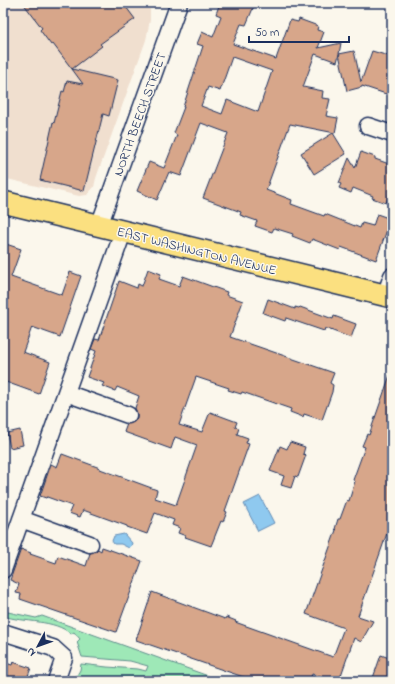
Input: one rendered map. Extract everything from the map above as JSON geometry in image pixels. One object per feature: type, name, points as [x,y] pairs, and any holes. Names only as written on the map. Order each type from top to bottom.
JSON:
[{"type":"main road","name":"EAST WASHINGTON AVENUE","points":[[3,202],[388,296]]},
{"type":"street","name":"NORTH BEECH STREET","points":[[99,226],[179,3]]},
{"type":"street","points":[[368,126],[392,134]]},
{"type":"street","points":[[3,570],[123,232]]},
{"type":"street","points":[[388,296],[392,276]]},
{"type":"street","points":[[66,393],[128,415]]},
{"type":"street","points":[[21,519],[90,544]]},
{"type":"street","points":[[3,632],[53,648],[64,658],[56,681]]},
{"type":"shaded area","points":[[3,3],[150,3],[150,20],[146,40],[94,187],[87,195],[79,196],[3,178]]},
{"type":"green space","points":[[3,611],[36,618],[42,616],[222,681],[86,681],[76,677],[80,670],[81,664],[146,671],[148,666],[130,661],[82,657],[77,642],[80,639],[74,632],[71,634],[56,626],[3,616]]},
{"type":"water","points":[[260,496],[274,523],[258,531],[244,504]]},
{"type":"water","points":[[124,534],[132,543],[129,548],[121,544],[114,544],[112,541],[114,536]]},
{"type":"building","points":[[23,3],[123,3],[135,19],[100,44],[102,46],[72,69],[53,44],[51,45],[40,30],[42,28]]},
{"type":"building","points":[[220,3],[246,3],[254,6],[246,25],[241,24],[233,44],[276,59],[290,20],[298,22],[299,19],[318,26],[317,30],[324,32],[318,48],[341,43],[337,62],[315,54],[303,87],[323,91],[322,98],[330,99],[326,116],[338,118],[335,133],[290,124],[266,190],[292,200],[291,204],[324,216],[325,214],[360,228],[362,223],[373,226],[377,214],[391,219],[376,260],[341,247],[340,250],[312,239],[310,243],[292,236],[293,234],[274,228],[272,232],[255,226],[257,221],[240,215],[241,212],[203,198],[228,133],[201,123],[181,176],[169,172],[157,200],[137,191],[149,162],[164,168],[177,135],[174,133],[184,107],[203,46],[197,44],[202,32],[213,37],[221,16],[216,14]],"holes":[[[232,57],[272,71],[258,112],[227,100],[222,114],[201,106],[208,87],[220,91]]]},
{"type":"building","points":[[354,51],[361,82],[372,51],[392,57],[392,86],[389,95],[362,86],[347,91],[339,54]]},
{"type":"building","points":[[72,69],[118,80],[109,116],[103,114],[84,191],[40,180],[53,122],[54,123],[62,91],[64,92],[67,81],[83,84]]},
{"type":"building","points":[[333,133],[346,154],[314,174],[301,153]]},
{"type":"building","points":[[361,152],[392,165],[392,187],[386,203],[372,198],[373,196],[353,188],[351,193],[339,188],[341,184],[339,183],[349,158],[355,168]]},
{"type":"building","points":[[3,243],[21,249],[11,277],[62,295],[70,272],[81,276],[60,337],[32,327],[23,352],[50,362],[39,394],[3,381]]},
{"type":"building","points":[[148,269],[161,274],[159,279],[179,286],[183,276],[227,292],[226,295],[243,301],[230,337],[334,373],[330,383],[333,385],[332,392],[322,420],[304,414],[303,417],[290,412],[291,409],[242,392],[241,394],[228,390],[229,388],[196,377],[179,425],[202,432],[210,412],[237,422],[235,427],[239,428],[237,434],[248,438],[246,443],[249,444],[225,511],[227,512],[223,522],[221,521],[211,546],[178,533],[180,528],[172,525],[174,520],[155,513],[147,534],[83,510],[80,517],[69,513],[72,506],[40,496],[51,464],[57,467],[62,454],[157,490],[155,498],[176,505],[197,445],[175,437],[171,449],[124,432],[127,424],[134,422],[137,419],[135,408],[139,396],[117,387],[115,391],[102,386],[104,383],[87,377],[96,351],[91,349],[95,339],[99,340],[119,281],[137,288],[138,284],[142,286]]},
{"type":"building","points":[[268,299],[295,309],[295,307],[300,307],[333,319],[334,316],[356,324],[351,338],[325,328],[324,331],[286,318],[285,321],[263,313]]},
{"type":"building","points":[[390,375],[392,375],[392,519],[358,616],[373,621],[361,642],[354,638],[339,681],[332,681],[312,674],[310,681],[255,681],[136,640],[152,592],[225,619],[226,617],[236,621],[235,622],[333,657],[344,628],[306,614],[336,530],[338,519],[340,519],[347,500],[349,501],[355,481],[353,480],[365,447],[362,446],[367,434],[369,435]]},
{"type":"building","points":[[20,430],[23,445],[10,448],[7,433]]},
{"type":"building","points":[[290,442],[305,447],[303,454],[306,455],[298,477],[295,476],[291,488],[281,485],[284,476],[270,471],[280,446],[287,449]]},
{"type":"building","points":[[102,547],[142,561],[116,632],[20,599],[21,594],[16,593],[19,584],[10,580],[21,549],[31,553],[30,554],[56,563],[58,556],[86,566],[90,553],[98,549],[101,551]]},
{"type":"building","points":[[381,655],[392,659],[392,681],[382,681],[373,678]]},
{"type":"building","points":[[3,662],[12,665],[13,662],[31,668],[26,681],[7,681],[8,677],[3,675]]}]
